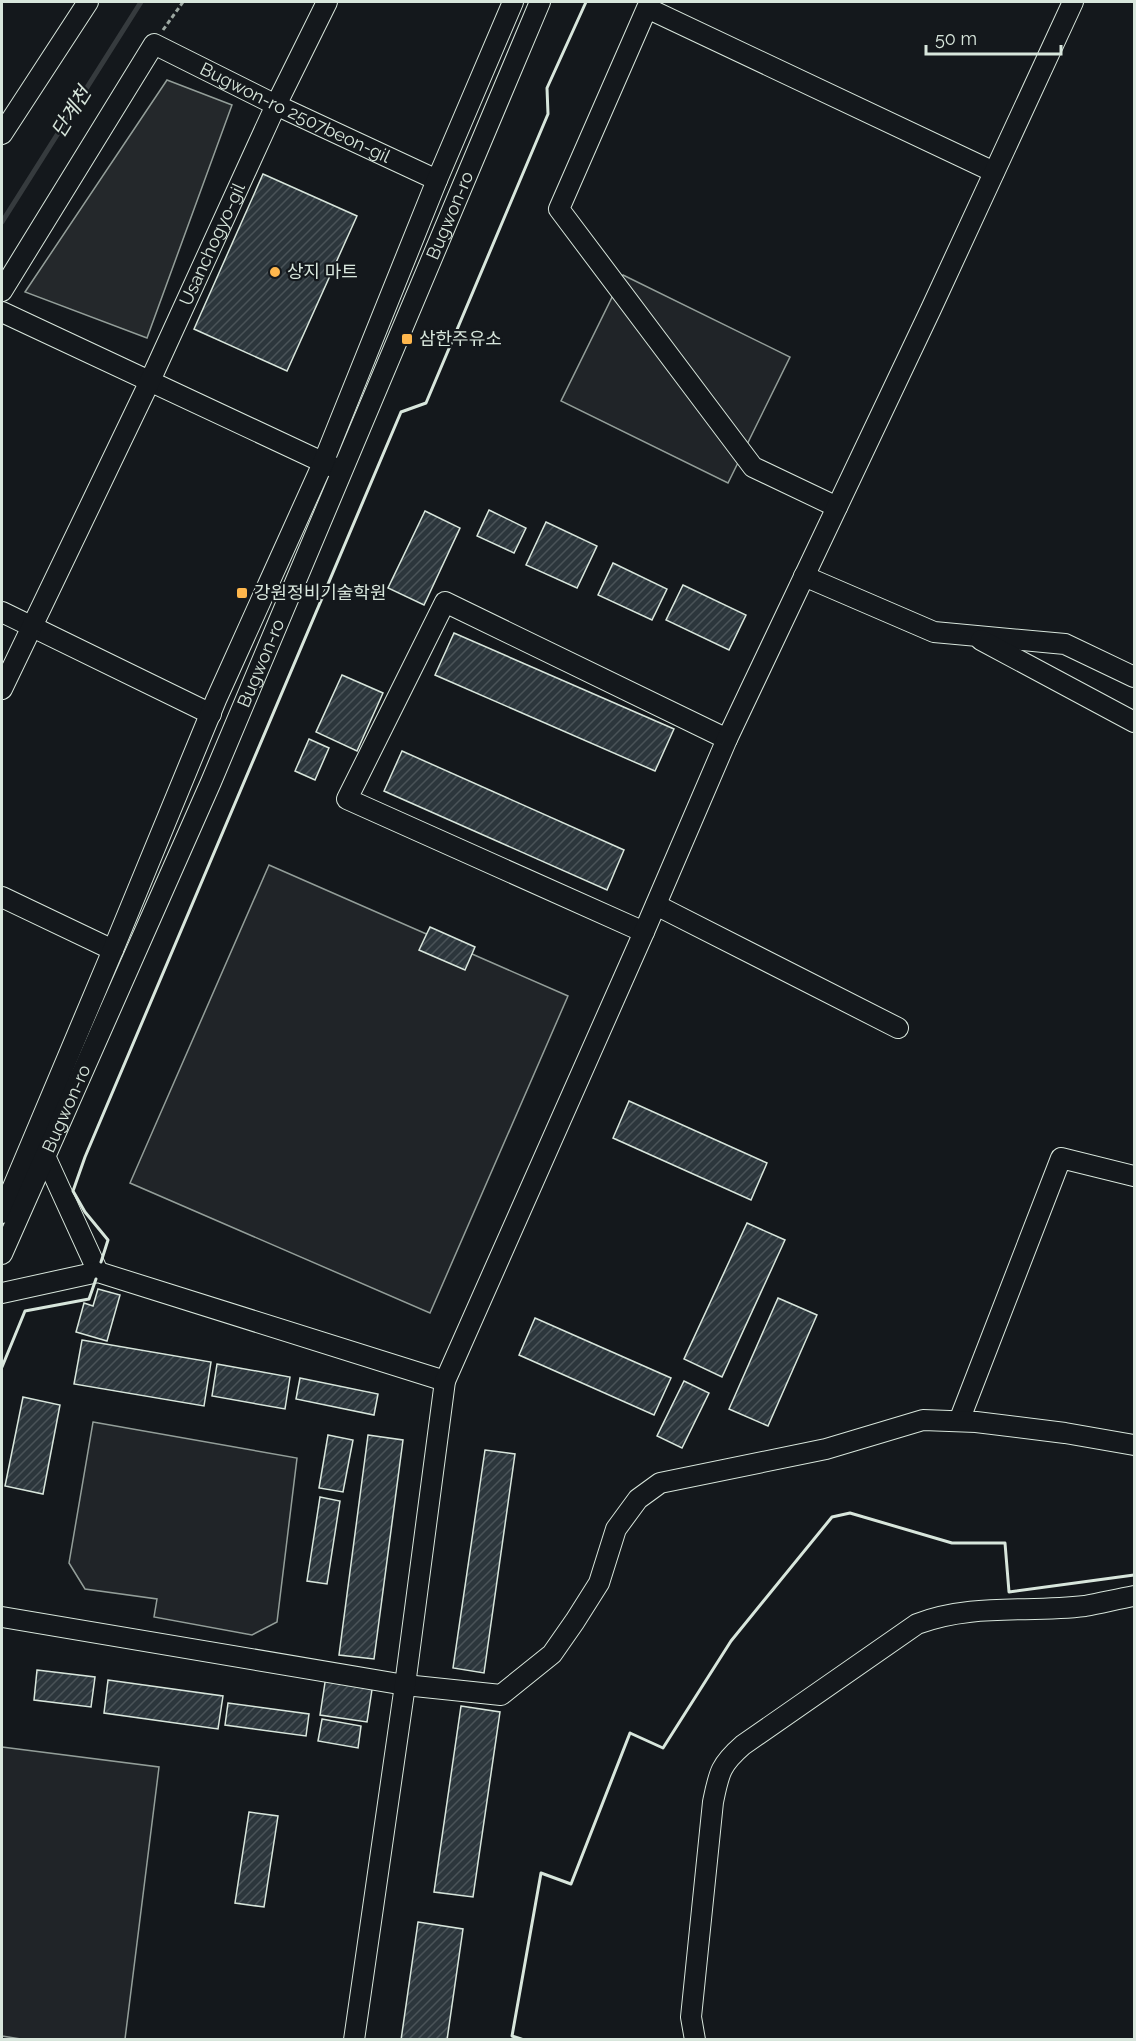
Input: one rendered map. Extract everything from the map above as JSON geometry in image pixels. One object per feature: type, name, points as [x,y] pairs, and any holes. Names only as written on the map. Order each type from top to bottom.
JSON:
[{"type":"street","name":"Usanchogyo-gil","points":[[2,689],[149,383],[276,105],[327,2]]},
{"type":"street","name":"Bugwon-ro","points":[[2,1213],[211,714],[323,463],[437,180],[513,2]]},
{"type":"street","name":"Bugwon-ro","points":[[2,1254],[13,1191],[45,1156],[211,782],[540,2]]},
{"type":"street","points":[[354,2040],[405,1685],[445,1381],[727,739],[1073,2]]},
{"type":"street","points":[[2,134],[79,4]]},
{"type":"street","points":[[837,507],[753,467],[559,209],[647,8],[994,172]]},
{"type":"street","name":"Bugwon-ro 2507beon-gil","points":[[154,44],[276,105],[437,180]]},
{"type":"street","points":[[2,291],[154,44]]},
{"type":"street","points":[[2,312],[343,473]]},
{"type":"street","points":[[804,576],[934,632],[1065,644],[1134,677]]},
{"type":"street","points":[[644,932],[347,799],[445,602],[727,739]]},
{"type":"street","points":[[2,612],[211,714]]},
{"type":"street","points":[[973,636],[1134,722]]},
{"type":"street","points":[[2,897],[113,950]]},
{"type":"street","points":[[656,905],[898,1028]]},
{"type":"street","points":[[45,1156],[98,1272]]},
{"type":"street","points":[[959,1421],[1061,1158],[1134,1176]]},
{"type":"street","points":[[2,1293],[98,1272],[445,1381]]},
{"type":"street","points":[[2,1617],[405,1685],[501,1695],[552,1654],[599,1583],[616,1529],[638,1499],[660,1483],[826,1449],[923,1420],[959,1421],[1065,1433],[1134,1445]]},
{"type":"street","points":[[695,2040],[692,2017],[713,1802],[719,1773],[728,1757],[916,1624],[939,1615],[967,1611],[1084,1606],[1134,1596]]},
{"type":"path","points":[[154,44],[183,2]]},
{"type":"shaded area","points":[[167,80],[232,105],[147,338],[25,292]]},
{"type":"shaded area","points":[[623,275],[790,357],[728,483],[561,401]]},
{"type":"shaded area","points":[[269,865],[568,996],[430,1313],[130,1183]]},
{"type":"shaded area","points":[[93,1422],[297,1458],[277,1622],[252,1635],[154,1617],[157,1599],[85,1589],[69,1563]]},
{"type":"shaded area","points":[[2,1747],[159,1767],[125,2039],[27,2040],[2,2036]]},
{"type":"building","name":"상지 마트","points":[[263,174],[357,216],[287,371],[194,329]]},
{"type":"building","points":[[489,510],[526,528],[514,553],[477,536]]},
{"type":"building","points":[[425,511],[460,528],[424,605],[388,588]]},
{"type":"building","points":[[546,522],[597,546],[577,588],[526,565]]},
{"type":"building","points":[[613,563],[667,589],[652,620],[598,595]]},
{"type":"building","points":[[683,585],[746,615],[729,650],[666,620]]},
{"type":"building","points":[[454,633],[674,729],[655,771],[435,675]]},
{"type":"building","points":[[342,675],[383,693],[357,751],[316,732]]},
{"type":"building","points":[[309,739],[329,748],[315,780],[295,771]]},
{"type":"building","points":[[402,751],[624,850],[607,890],[384,791]]},
{"type":"building","points":[[430,927],[475,947],[465,970],[419,950]]},
{"type":"building","points":[[629,1101],[767,1163],[751,1200],[613,1138]]},
{"type":"building","points":[[747,1223],[785,1240],[722,1377],[684,1359]]},
{"type":"building","points":[[98,1289],[120,1295],[107,1341],[76,1332],[84,1303],[93,1306]]},
{"type":"building","points":[[778,1298],[817,1315],[768,1426],[729,1409]]},
{"type":"building","points":[[535,1318],[671,1378],[654,1415],[519,1355]]},
{"type":"building","points":[[82,1340],[211,1362],[204,1406],[74,1384]]},
{"type":"building","points":[[217,1364],[290,1377],[285,1409],[212,1396]]},
{"type":"building","points":[[300,1378],[378,1394],[374,1415],[296,1399]]},
{"type":"building","points":[[684,1381],[709,1393],[682,1448],[657,1436]]},
{"type":"building","points":[[23,1397],[60,1405],[43,1494],[5,1486]]},
{"type":"building","points":[[328,1435],[353,1440],[343,1492],[319,1488]]},
{"type":"building","points":[[368,1435],[403,1440],[374,1659],[339,1655]]},
{"type":"building","points":[[485,1450],[515,1454],[484,1673],[453,1668]]},
{"type":"building","points":[[320,1497],[340,1501],[327,1584],[307,1581]]},
{"type":"building","points":[[37,1670],[95,1677],[91,1707],[34,1700]]},
{"type":"building","points":[[326,1676],[373,1683],[367,1722],[320,1715]]},
{"type":"building","points":[[108,1680],[223,1696],[218,1729],[104,1713]]},
{"type":"building","points":[[228,1703],[309,1714],[306,1736],[225,1725]]},
{"type":"building","points":[[461,1706],[500,1712],[473,1897],[434,1892]]},
{"type":"building","points":[[322,1719],[361,1726],[358,1748],[318,1741]]},
{"type":"building","points":[[249,1812],[278,1816],[264,1907],[235,1903]]},
{"type":"building","points":[[418,1922],[463,1929],[447,2040],[401,2040]]},
{"type":"waterway","name":"단계천","points":[[2,222],[141,2]]},
{"type":"wall","points":[[101,1262],[108,1240],[85,1212],[73,1191],[85,1157],[401,412],[426,403],[548,114],[547,88],[586,2]]},
{"type":"wall","points":[[2,1367],[25,1311],[89,1299],[96,1279]]},
{"type":"wall","points":[[524,2040],[512,2036],[541,1873],[571,1884],[630,1733],[663,1748],[731,1641],[832,1517],[850,1513],[952,1543],[1005,1543],[1009,1592],[1134,1575]]},
{"type":"place","name":"상지 마트","points":[[275,272]]},
{"type":"place","name":"삼한주유소","points":[[407,339]]},
{"type":"place","name":"강원정비기술학원","points":[[242,593]]}]
